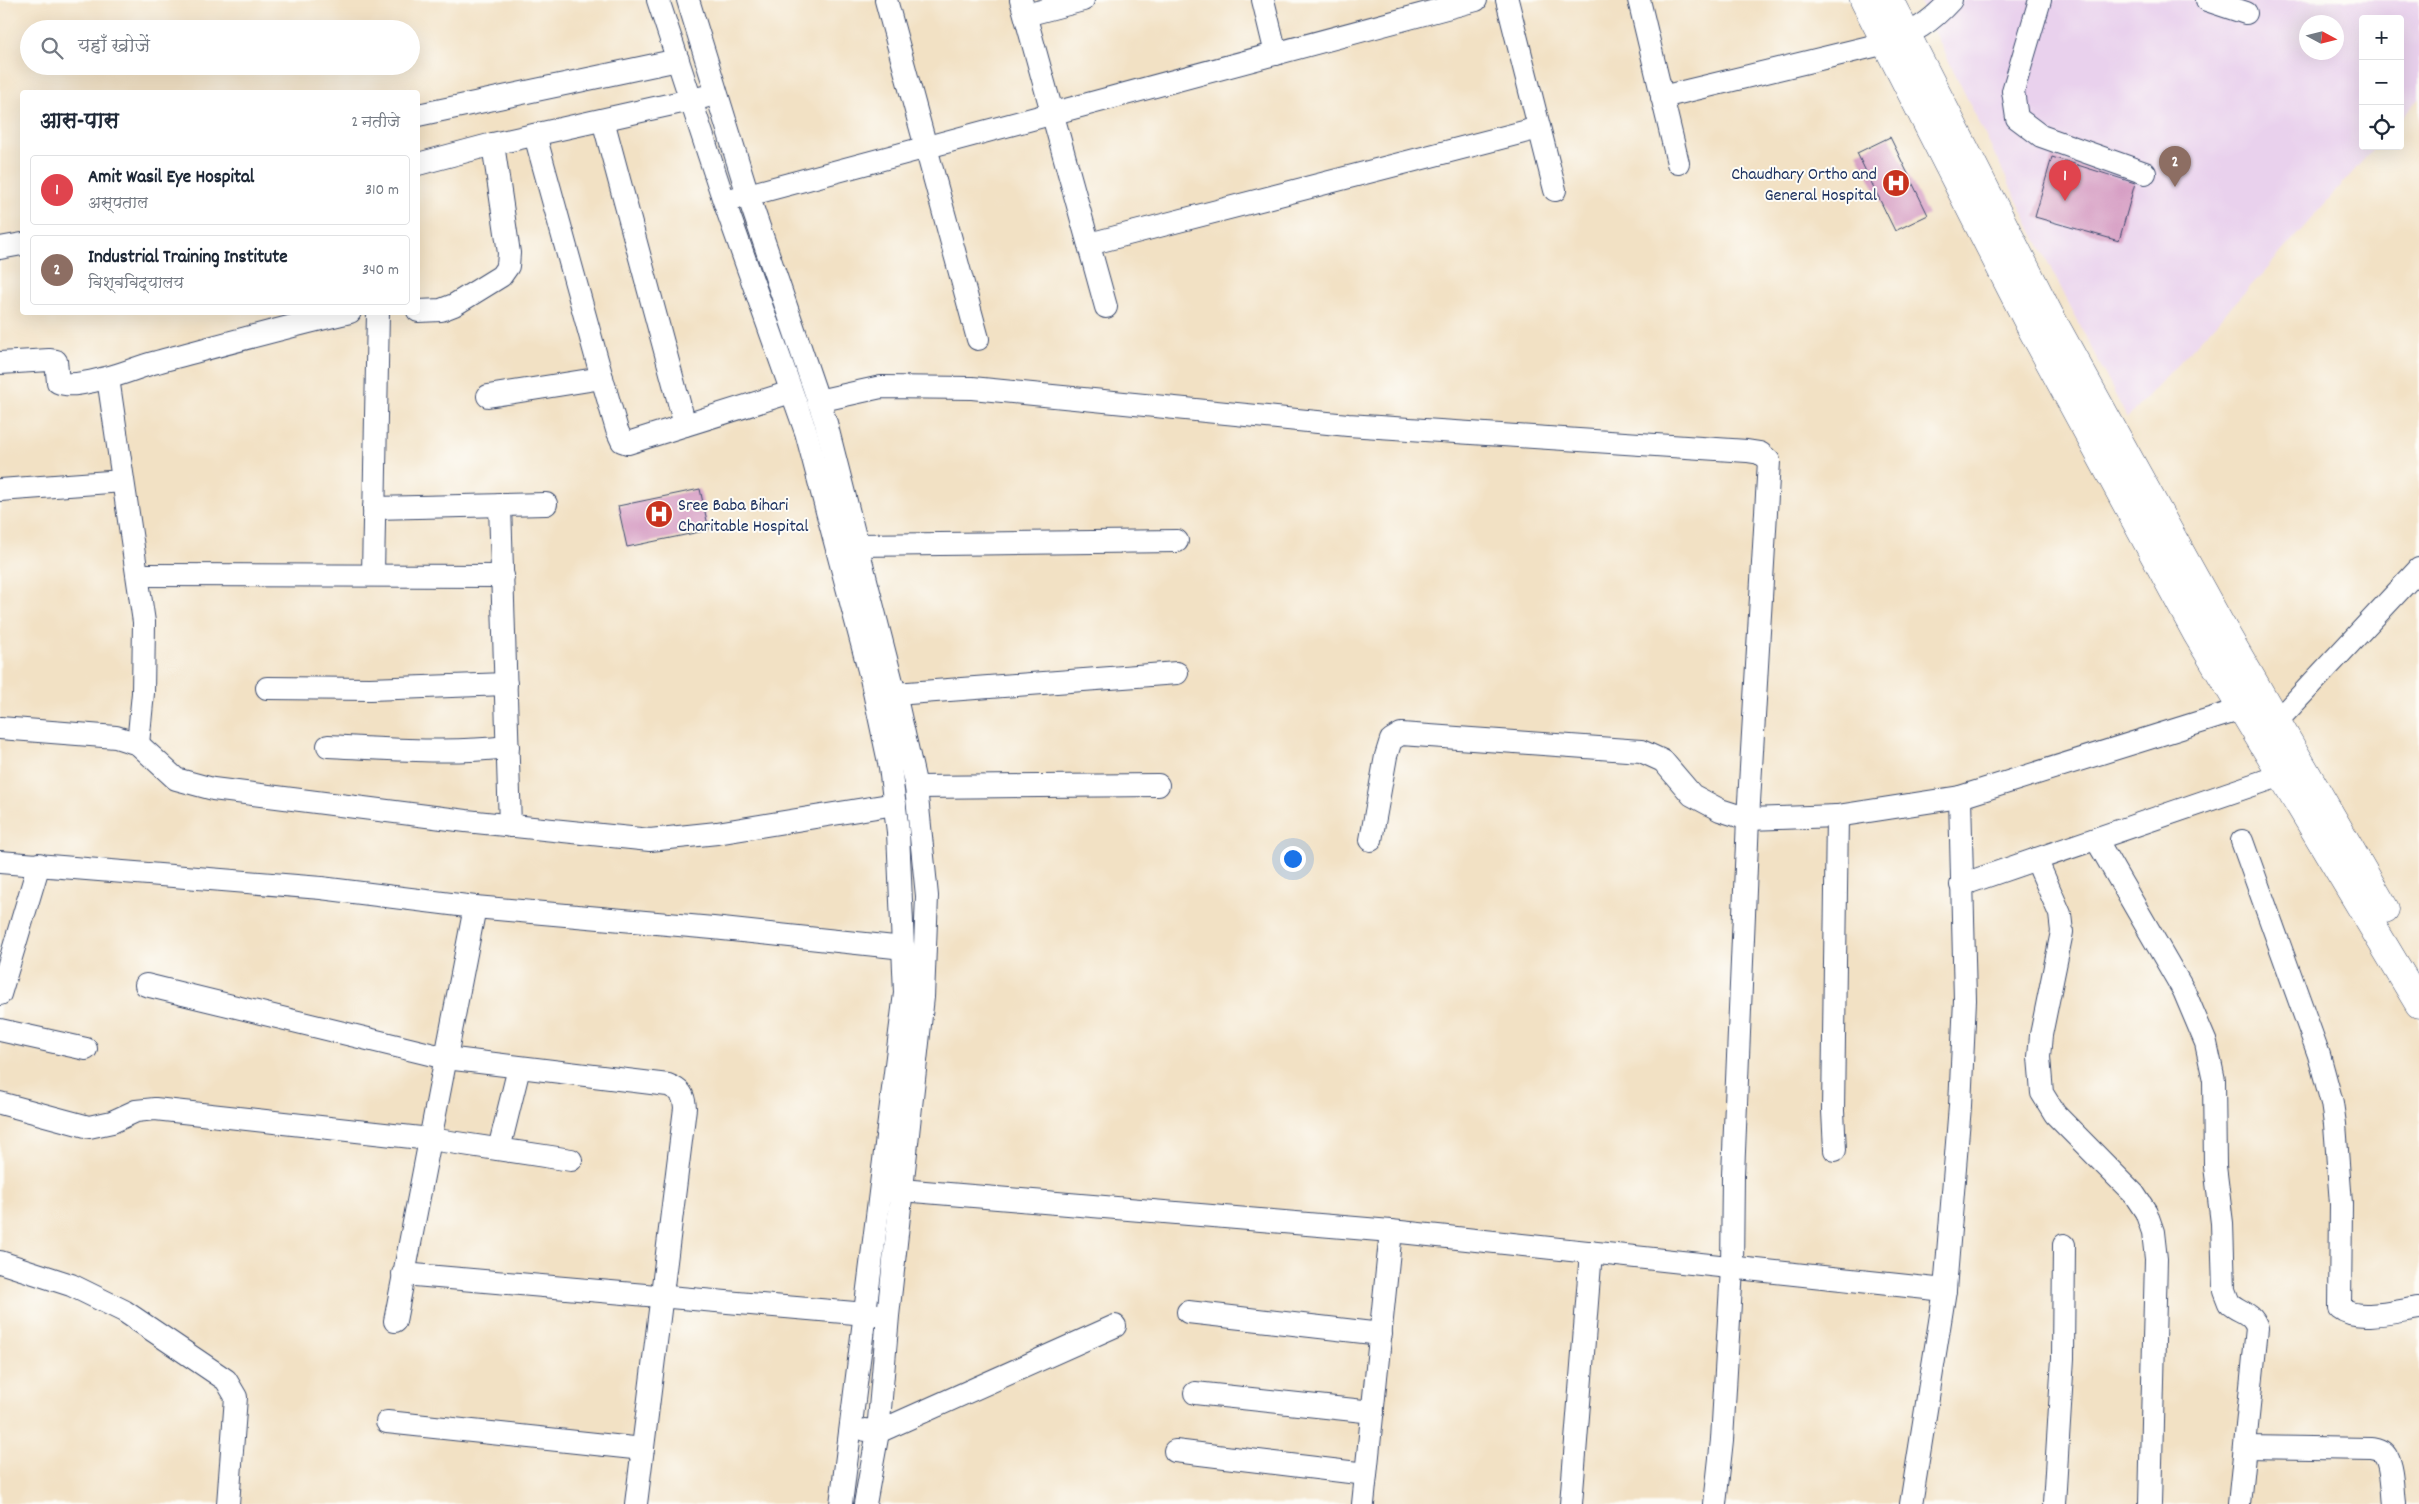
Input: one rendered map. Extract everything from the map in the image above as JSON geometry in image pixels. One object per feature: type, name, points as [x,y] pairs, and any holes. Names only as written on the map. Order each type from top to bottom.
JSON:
[{"type":"main road","points":[[1864,0],[1896,39],[2210,605],[2419,967]]},
{"type":"main road","points":[[1889,0],[1896,39],[2030,326],[2197,634],[2419,1004]]},
{"type":"street","points":[[658,0],[724,201],[806,432],[871,678],[890,767],[899,841],[905,993],[841,1504]]},
{"type":"street","points":[[688,0],[748,195],[826,423],[895,694],[916,787],[927,896],[923,997],[888,1316],[878,1432],[866,1504]]},
{"type":"street","points":[[886,0],[978,340]]},
{"type":"street","points":[[1083,0],[1024,8],[1106,307]]},
{"type":"street","points":[[1263,0],[1276,54]]},
{"type":"street","points":[[724,201],[1276,54],[1412,8],[1476,0]]},
{"type":"street","points":[[1507,0],[1555,190]]},
{"type":"street","points":[[1639,0],[1678,163]]},
{"type":"street","points":[[1662,98],[1896,39],[1933,20],[1951,0]]},
{"type":"street","points":[[2040,0],[2013,91],[2016,118],[2041,136],[2145,173]]},
{"type":"street","points":[[2207,0],[2246,13]]},
{"type":"street","points":[[420,116],[678,60]]},
{"type":"street","points":[[420,163],[493,144],[717,94]]},
{"type":"street","points":[[603,120],[685,425]]},
{"type":"street","points":[[1089,244],[1539,128]]},
{"type":"street","points":[[535,135],[602,378],[622,441],[628,444],[792,392]]},
{"type":"street","points":[[420,311],[440,310],[454,305],[501,276],[508,266],[509,253],[493,144]]},
{"type":"street","points":[[0,248],[20,244]]},
{"type":"street","points":[[0,363],[56,361],[58,382],[64,385],[108,378],[136,368],[256,335],[338,315]]},
{"type":"street","points":[[373,574],[378,315]]},
{"type":"street","points":[[108,378],[144,622],[145,661],[138,744]]},
{"type":"street","points":[[488,396],[602,378]]},
{"type":"street","points":[[818,401],[881,387],[972,388],[1348,425],[1760,453],[1769,462],[1770,477],[1748,819],[1733,1175],[1732,1268],[1722,1440],[1715,1504]]},
{"type":"street","points":[[0,490],[123,481]]},
{"type":"street","points":[[374,508],[546,504]]},
{"type":"street","points":[[500,505],[510,826]]},
{"type":"street","points":[[857,545],[1177,541]]},
{"type":"street","points":[[2277,721],[2419,569]]},
{"type":"street","points":[[138,575],[373,574],[502,576]]},
{"type":"street","points":[[895,694],[1177,673]]},
{"type":"street","points":[[267,688],[370,689],[506,684]]},
{"type":"street","points":[[1371,840],[1386,756],[1391,740],[1402,734],[1641,751],[1663,761],[1692,795],[1705,804],[1748,819],[1837,816],[1960,797],[2242,709]]},
{"type":"street","points":[[0,728],[116,737],[138,744],[176,779],[192,785],[510,826],[650,840],[672,839],[894,804]]},
{"type":"street","points":[[328,746],[431,751],[508,747]]},
{"type":"street","points":[[1961,885],[2282,775]]},
{"type":"street","points":[[916,787],[1158,785]]},
{"type":"street","points":[[1911,1504],[1945,1290],[1963,1045],[1965,1000],[1960,797]]},
{"type":"street","points":[[1835,1150],[1833,1111],[1837,816]]},
{"type":"street","points":[[2096,838],[2196,1015],[2206,1044],[2214,1080],[2214,1166],[2222,1223],[2224,1290],[2229,1303],[2249,1314],[2254,1319],[2257,1328],[2239,1504]]},
{"type":"street","points":[[2242,841],[2319,1055],[2332,1103],[2341,1204],[2340,1308],[2347,1314],[2360,1316],[2419,1308]]},
{"type":"street","points":[[2036,859],[2060,914],[2062,932],[2038,1057],[2042,1093],[2055,1114],[2134,1194],[2146,1212],[2153,1232],[2156,1259],[2150,1504]]},
{"type":"street","points":[[0,862],[321,888],[475,907],[713,928],[904,948]]},
{"type":"street","points":[[0,994],[39,864]]},
{"type":"street","points":[[395,1321],[475,907]]},
{"type":"street","points":[[146,985],[446,1058],[668,1085],[678,1089],[684,1096],[685,1108],[636,1504]]},
{"type":"street","points":[[0,1030],[86,1049]]},
{"type":"street","points":[[499,1149],[519,1068]]},
{"type":"street","points":[[0,1103],[89,1127],[112,1122],[136,1110],[150,1108],[430,1140],[571,1160]]},
{"type":"street","points":[[880,1188],[1391,1230],[1945,1290]]},
{"type":"street","points":[[1363,1504],[1391,1230]]},
{"type":"street","points":[[2054,1504],[2063,1358],[2064,1245]]},
{"type":"street","points":[[1571,1504],[1591,1252]]},
{"type":"street","points":[[0,1262],[71,1285],[116,1307],[226,1380],[236,1397],[228,1504]]},
{"type":"street","points":[[404,1274],[888,1316]]},
{"type":"street","points":[[1188,1312],[1381,1334]]},
{"type":"street","points":[[850,1428],[878,1432],[1115,1326]]},
{"type":"street","points":[[1195,1393],[1373,1412]]},
{"type":"street","points":[[387,1422],[643,1449]]},
{"type":"street","points":[[2245,1447],[2372,1448],[2382,1451],[2386,1456],[2389,1466],[2394,1504]]},
{"type":"street","points":[[1175,1451],[1366,1474]]},
{"type":"shaded area","points":[[1919,0],[2419,0],[2419,98],[2404,115],[2404,15],[2359,15],[2359,150],[2372,150],[2262,274],[2127,418],[2030,227]]},
{"type":"building","points":[[1890,137],[1928,215],[1895,231],[1857,153]]},
{"type":"building","points":[[2052,157],[2135,183],[2119,241],[2035,217]]},
{"type":"building","points":[[700,489],[709,530],[627,547],[618,506]]},
{"type":"place","name":"Chaudhary Ortho and General Hospital","points":[[1896,183]]},
{"type":"place","name":"Industrial Training Institute","points":[[2175,187]]},
{"type":"place","name":"Amit Wasil Eye Hospital","points":[[2065,201]]},
{"type":"place","name":"Sree Baba Bihari Charitable Hospital","points":[[659,514]]}]
